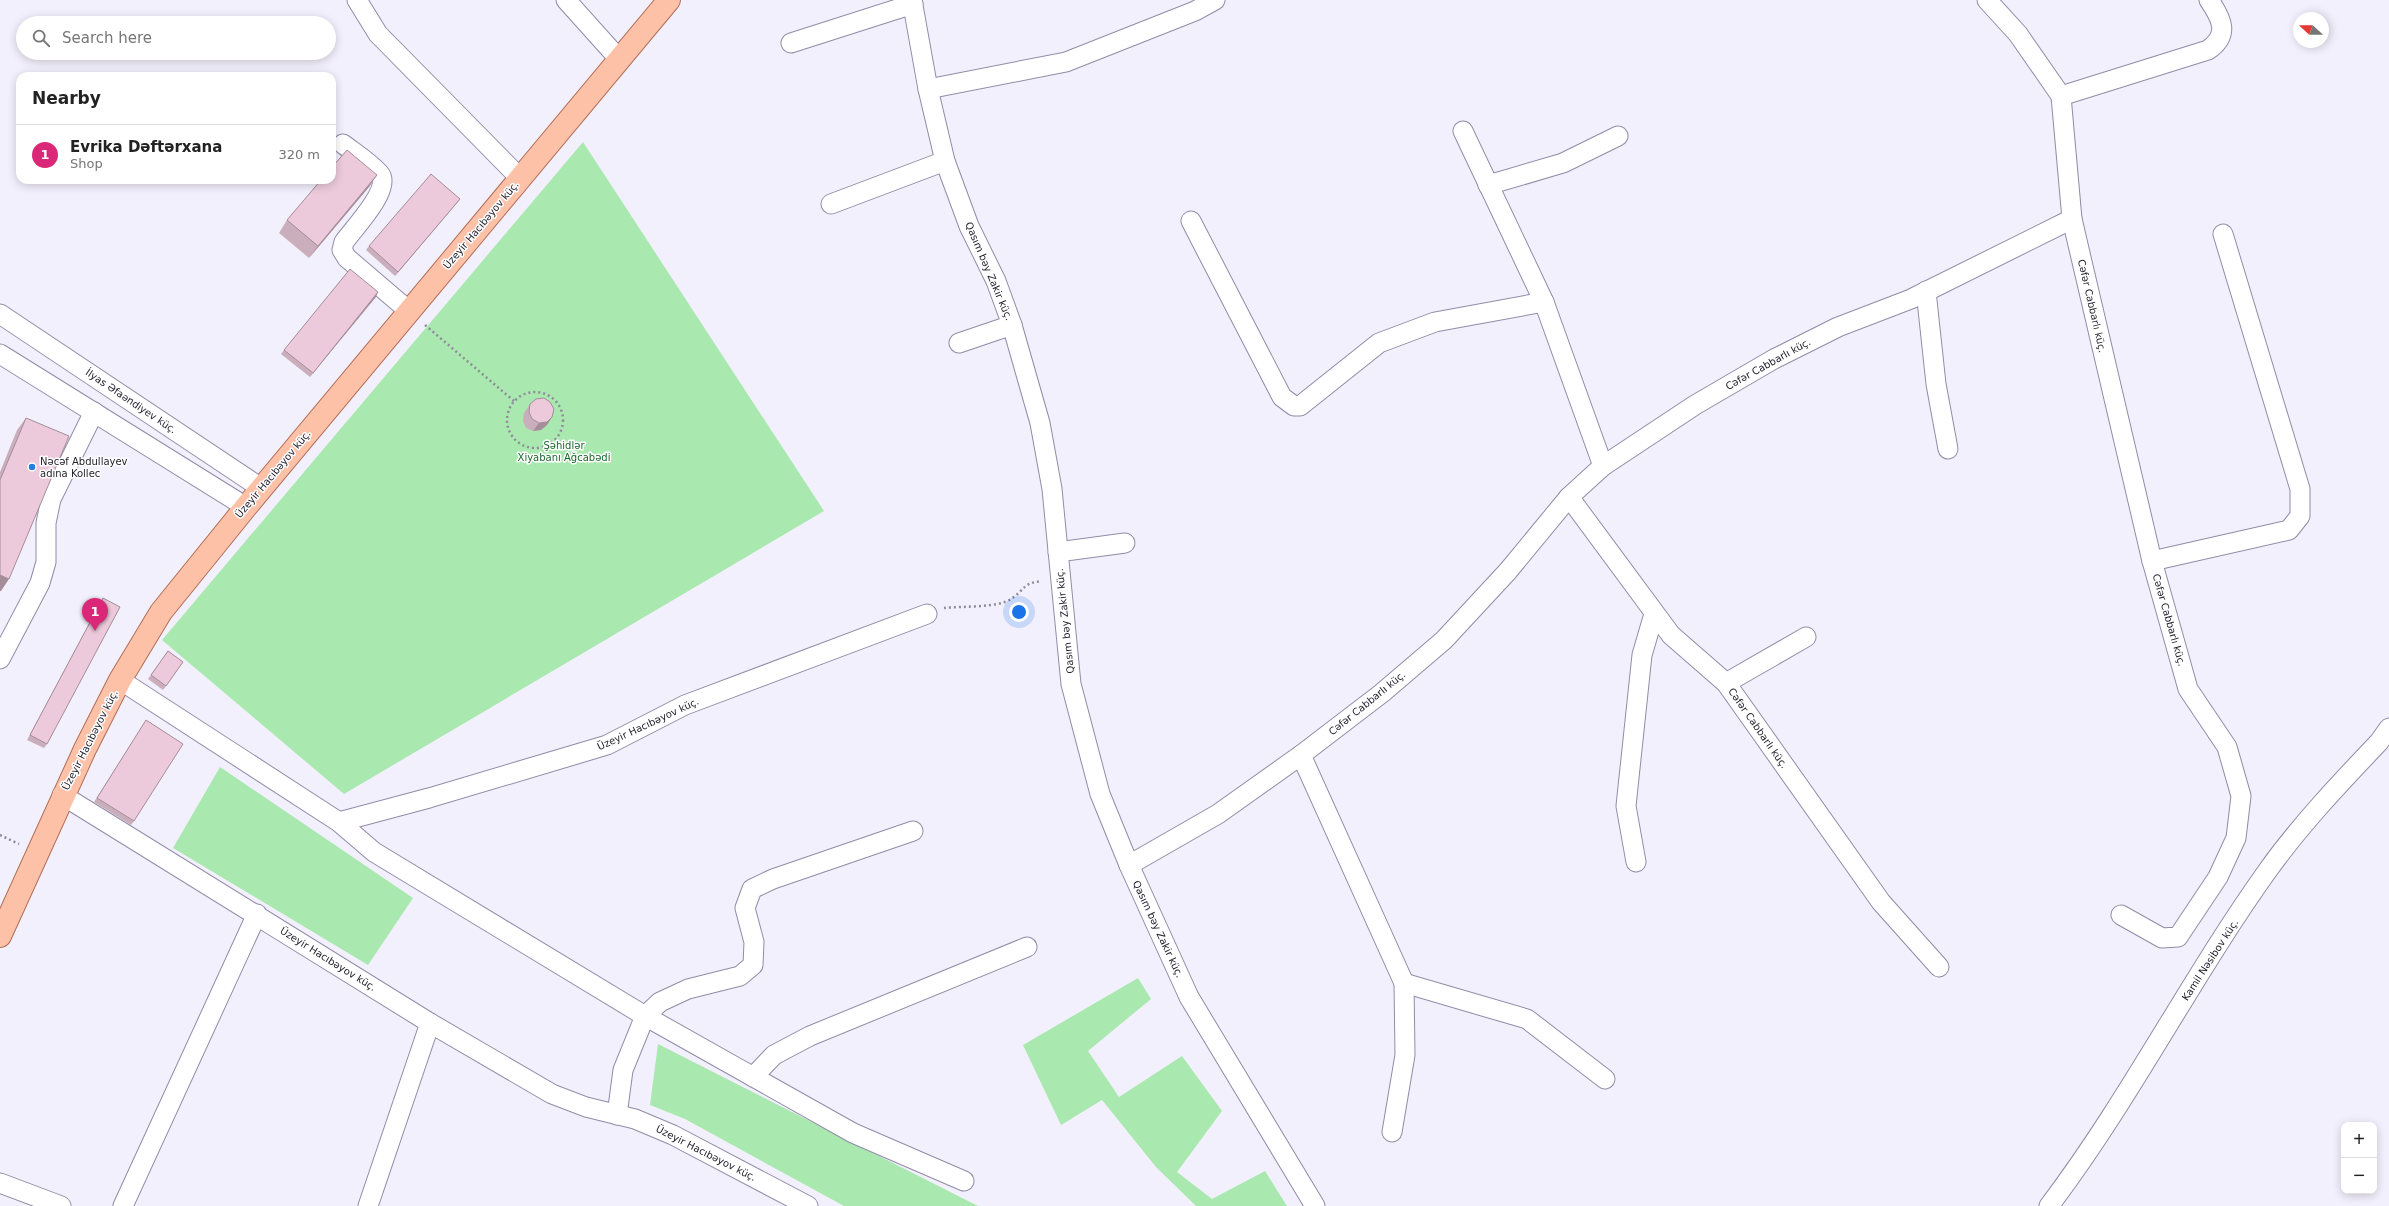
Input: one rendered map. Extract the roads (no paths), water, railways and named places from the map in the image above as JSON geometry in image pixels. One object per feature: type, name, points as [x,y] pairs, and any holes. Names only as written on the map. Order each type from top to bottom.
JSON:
[{"type":"main road","name":"Üzeyir Hacıbəyov küç.","points":[[0,936],[62,795],[120,680],[161,612],[246,506],[669,0]]},
{"type":"street","name":"Üzeyir Hacıbəyov küç.","points":[[357,0],[378,34],[520,178]]},
{"type":"street","points":[[566,0],[619,59]]},
{"type":"street","points":[[928,89],[1066,62],[1195,11],[1215,0]]},
{"type":"street","name":"Cəfər Cabbarlı küç.","points":[[1986,0],[2018,34],[2060,96],[2072,219],[2152,561],[2188,689],[2227,747],[2241,796],[2236,838],[2218,877],[2178,937],[2162,938],[2121,915]]},
{"type":"street","points":[[2060,96],[2208,50],[2218,43],[2222,31],[2221,17],[2209,0]]},
{"type":"street","points":[[791,42],[913,2]]},
{"type":"street","name":"Qasım bəy Zakir küç.","points":[[913,2],[928,89],[945,161],[969,226],[996,281],[1012,325],[1040,423],[1052,489],[1071,684],[1100,794],[1129,865],[1189,997],[1315,1206]]},
{"type":"street","points":[[1463,131],[1544,302],[1603,466]]},
{"type":"street","points":[[1488,185],[1563,163],[1618,136]]},
{"type":"street","points":[[343,144],[380,173],[384,181],[381,192],[344,242],[342,250],[347,258],[409,311]]},
{"type":"street","points":[[831,204],[945,161]]},
{"type":"street","name":"Cəfər Cabbarlı küç.","points":[[1129,865],[1218,814],[1301,755],[1382,693],[1444,640],[1508,571],[1569,497],[1603,466],[1695,405],[1774,359],[1838,327],[1926,291],[2072,219]]},
{"type":"street","points":[[1192,221],[1282,397],[1294,406],[1300,406],[1379,343],[1435,322],[1544,302]]},
{"type":"street","points":[[2152,561],[2289,530],[2300,516],[2300,489],[2223,234]]},
{"type":"street","points":[[1926,291],[1936,384],[1948,449]]},
{"type":"street","name":"İlyas Əfaəndiyev küç.","points":[[0,314],[261,488]]},
{"type":"street","points":[[959,343],[1012,325]]},
{"type":"street","points":[[0,354],[246,506]]},
{"type":"street","points":[[0,659],[40,583],[46,562],[46,523],[52,499],[94,412]]},
{"type":"street","name":"Cəfər Cabbarlı küç.","points":[[1569,497],[1671,636],[1726,683],[1881,902],[1938,967]]},
{"type":"street","points":[[1058,552],[1126,543]]},
{"type":"street","name":"Üzeyir Hacıbəyov küç.","points":[[339,822],[429,798],[607,745],[685,705],[927,614]]},
{"type":"street","points":[[1636,862],[1626,806],[1642,655],[1654,614]]},
{"type":"street","points":[[1726,683],[1806,637]]},
{"type":"street","points":[[120,680],[339,822],[374,852],[645,1016],[853,1133],[964,1181]]},
{"type":"street","name":"Kamil Nəsibov küç.","points":[[2049,1206],[2081,1164],[2203,969],[2268,870],[2307,820],[2379,742],[2389,728]]},
{"type":"street","points":[[1301,755],[1404,983],[1405,1055],[1392,1132]]},
{"type":"street","name":"Üzeyir Hacıbəyov küç.","points":[[62,795],[430,1023],[552,1094],[586,1107],[635,1119],[673,1135],[808,1206]]},
{"type":"street","points":[[617,1114],[623,1070],[645,1016],[660,1002],[688,989],[740,976],[753,965],[754,942],[745,908],[752,889],[773,879],[913,831]]},
{"type":"street","points":[[123,1206],[256,914]]},
{"type":"street","points":[[753,1077],[774,1055],[810,1036],[1027,947]]},
{"type":"street","points":[[1404,983],[1527,1019],[1605,1079]]},
{"type":"street","points":[[368,1206],[430,1023]]},
{"type":"street","points":[[0,1183],[60,1206]]},
{"type":"place","name":"Nəcəf Abdullayev adına Kollec","points":[[32,467]]},
{"type":"place","name":"Evrika Dəftərxana","points":[[95,631]]},
{"type":"park label","name":"Şəhidlər Xiyabanı Ağcabədi","points":[[564,450]]}]
